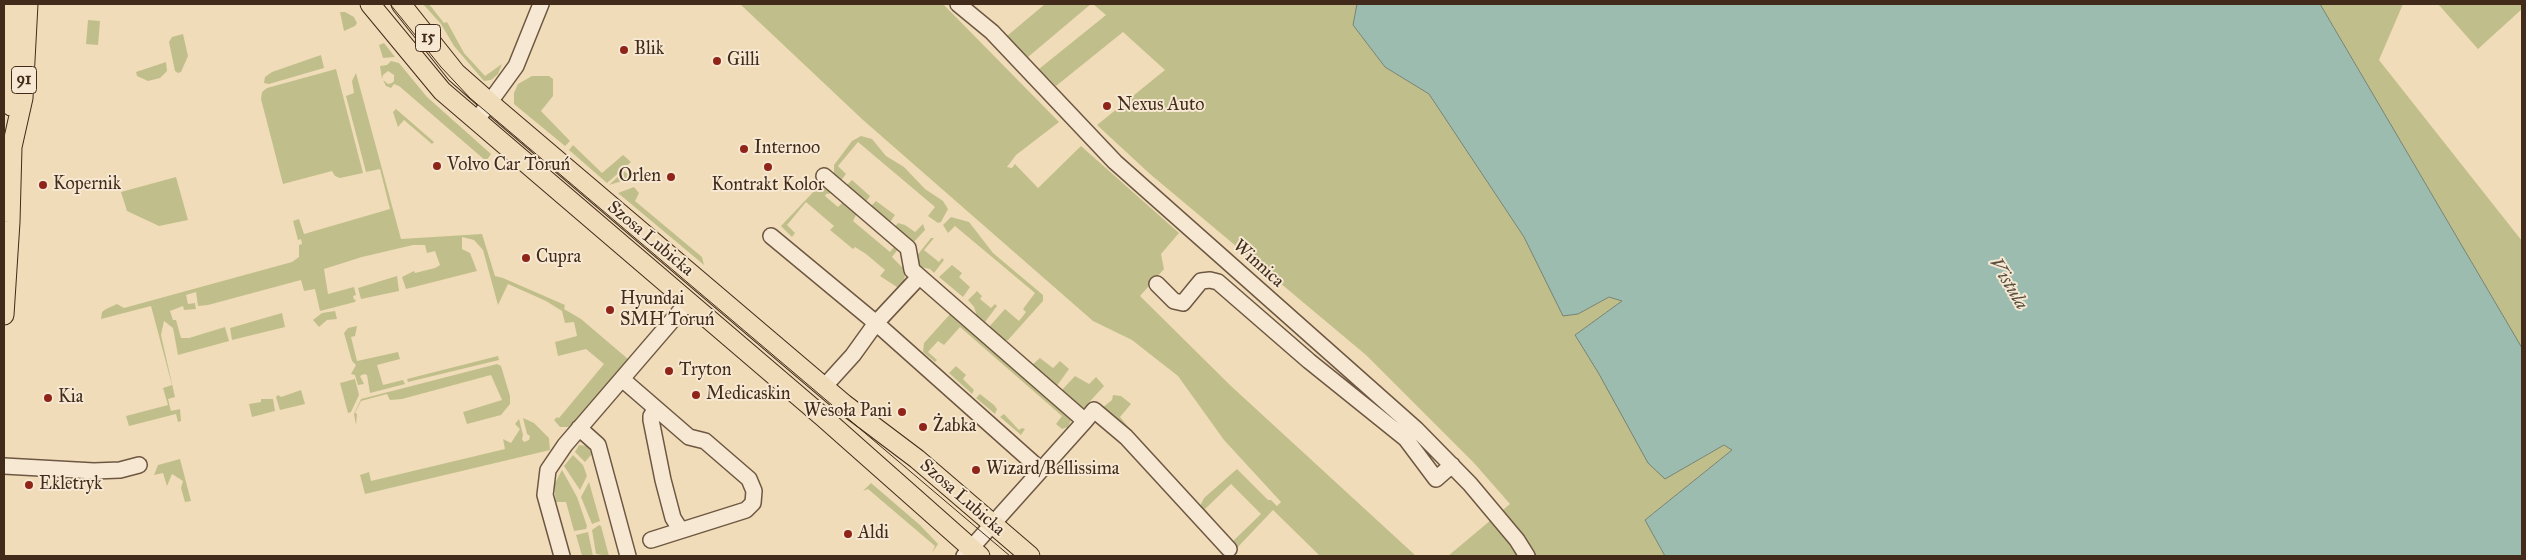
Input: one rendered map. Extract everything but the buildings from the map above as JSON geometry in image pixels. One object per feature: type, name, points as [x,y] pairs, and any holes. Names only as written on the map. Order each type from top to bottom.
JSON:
[{"type":"main road","points":[[10,4],[12,147]]},
{"type":"main road","name":"91","points":[[4,314],[10,222],[12,147],[23,98],[28,4]]},
{"type":"main road","name":"Szosa Lubicka","points":[[370,4],[442,91],[823,417],[972,554]]},
{"type":"main road","name":"Szosa Lubicka","points":[[401,4],[456,73],[490,103],[824,387],[917,459],[1030,556]]},
{"type":"street","points":[[476,121],[516,66],[541,4]]},
{"type":"street","name":"Winnica","points":[[958,4],[992,32],[1114,162],[1416,429],[1494,511],[1518,540],[1527,556]]},
{"type":"street","points":[[824,176],[908,248],[911,255],[910,267],[919,277],[1084,421]]},
{"type":"street","points":[[771,236],[876,323],[1041,470]]},
{"type":"street","points":[[824,387],[853,355],[876,323],[919,277]]},
{"type":"street","points":[[1157,284],[1174,301],[1183,303],[1201,281],[1210,280],[1218,282],[1309,361],[1406,439],[1436,479],[1452,465]]},
{"type":"street","points":[[562,556],[545,495],[544,484],[548,470],[579,428],[688,302]]},
{"type":"street","points":[[622,379],[689,437],[705,441],[749,479],[754,491],[753,503],[748,509],[680,529],[670,535],[651,540]]},
{"type":"street","points":[[656,408],[651,416],[651,420],[673,518],[680,529]]},
{"type":"street","points":[[972,554],[993,523],[1094,410],[1126,437],[1229,548]]},
{"type":"street","points":[[579,428],[598,445],[628,556]]},
{"type":"street","points":[[4,466],[102,471],[139,465]]},
{"type":"shaded area","points":[[423,4],[429,4],[444,23],[447,22],[464,53],[485,76],[502,64],[498,74],[491,80],[484,81],[454,46],[441,24]]},
{"type":"shaded area","points":[[740,4],[943,4],[1059,122],[1016,155],[1007,167],[1012,168],[1015,164],[1038,188],[1081,146],[1179,233],[1161,254],[1164,269],[1140,296],[1231,386],[1416,556],[1320,556],[1273,510],[1236,549],[1231,543],[1261,514],[1231,484],[1205,509],[1215,521],[1211,523],[1198,510],[1204,498],[1237,469],[1268,500],[1271,500],[1277,506],[1281,502],[1224,440],[1178,376],[1132,340],[1093,321],[863,120]]},
{"type":"shaded area","points":[[1045,4],[1091,4],[1028,57],[1007,36]]},
{"type":"shaded area","points":[[1093,4],[1357,4],[1353,25],[1385,67],[1429,94],[1524,237],[1563,315],[1578,314],[1609,297],[1622,301],[1575,335],[1665,479],[1724,445],[1732,450],[1645,520],[1665,556],[1448,556],[1510,504],[1474,463],[1366,355],[1150,174],[1097,125],[1165,70],[1123,32],[1056,86],[1039,69],[1106,15]]},
{"type":"shaded area","points":[[2320,4],[2403,4],[2379,60],[2522,241],[2522,348]]},
{"type":"shaded area","points":[[2438,4],[2522,4],[2522,9],[2478,49]]},
{"type":"shaded area","points":[[340,12],[345,12],[354,17],[357,23],[355,26],[344,31]]},
{"type":"shaded area","points":[[88,20],[100,21],[98,45],[86,44]]},
{"type":"shaded area","points":[[183,34],[188,56],[181,72],[178,73],[175,71],[169,42],[172,37]]},
{"type":"shaded area","points":[[388,41],[392,42],[590,229],[433,96]]},
{"type":"shaded area","points":[[384,43],[395,57],[383,58],[379,45]]},
{"type":"shaded area","points":[[321,55],[324,68],[269,84],[264,83],[265,77],[272,72]]},
{"type":"shaded area","points":[[391,61],[399,63],[427,97],[491,154],[486,161],[399,86],[394,84],[391,88],[386,86],[383,80],[388,84],[392,83],[394,75],[388,71],[383,75],[382,79],[380,66],[387,65]]},
{"type":"shaded area","points":[[166,62],[167,71],[160,78],[148,81],[137,76],[136,72]]},
{"type":"shaded area","points":[[336,69],[363,173],[340,178],[335,176],[332,171],[283,184],[261,99],[262,92],[267,88]]},
{"type":"shaded area","points":[[356,73],[401,239],[482,234],[495,276],[565,305],[564,309],[581,319],[628,359],[569,427],[560,427],[554,420],[557,417],[559,418],[604,364],[586,349],[558,356],[555,342],[577,336],[574,322],[565,323],[562,311],[546,301],[508,284],[498,305],[483,250],[474,240],[462,237],[462,249],[470,253],[477,271],[406,289],[402,277],[414,271],[415,273],[440,265],[435,251],[427,253],[425,245],[413,245],[362,257],[324,269],[328,294],[354,287],[356,295],[353,296],[354,300],[356,299],[355,302],[320,311],[315,289],[304,291],[301,280],[208,305],[198,306],[196,292],[186,295],[188,304],[195,303],[196,309],[184,310],[183,306],[170,311],[173,320],[176,320],[181,338],[189,338],[225,327],[229,341],[178,355],[173,328],[164,321],[161,335],[175,397],[168,399],[171,411],[180,409],[181,421],[178,422],[176,414],[129,426],[126,416],[168,405],[163,388],[172,385],[151,306],[101,319],[102,312],[117,304],[124,308],[292,262],[299,257],[299,245],[302,244],[301,239],[298,240],[293,221],[299,219],[304,234],[390,209],[380,169],[366,172],[346,96],[354,93],[352,81]]},
{"type":"shaded area","points":[[532,76],[549,76],[553,79],[553,96],[541,111],[570,141],[565,146],[514,104],[514,93],[518,84]]},
{"type":"shaded area","points":[[396,109],[434,142],[432,144],[404,120],[398,127],[393,112]]},
{"type":"shaded area","points":[[861,136],[872,139],[886,156],[904,167],[925,189],[943,201],[948,209],[941,222],[938,223],[928,216],[935,207],[858,142],[838,166],[846,174],[839,183],[834,176],[834,165],[852,141]]},
{"type":"shaded area","points":[[573,145],[602,173],[623,155],[631,162],[607,183],[569,150]]},
{"type":"shaded area","points":[[624,171],[632,178],[609,185]]},
{"type":"shaded area","points":[[176,177],[188,220],[159,226],[127,211],[121,192]]},
{"type":"shaded area","points":[[852,180],[870,196],[864,205],[844,188]]},
{"type":"shaded area","points":[[634,187],[639,193],[635,201],[702,257],[704,265],[618,193]]},
{"type":"shaded area","points":[[818,187],[826,187],[834,193],[826,194],[825,196],[838,207],[844,201],[857,213],[853,221],[890,252],[894,247],[899,248],[892,257],[904,269],[903,286],[900,289],[880,276],[885,270],[866,254],[855,247],[853,249],[830,230],[834,226],[806,202],[787,225],[795,233],[792,237],[781,226]]},
{"type":"shaded area","points":[[876,201],[895,215],[888,225],[868,209]]},
{"type":"shaded area","points":[[951,217],[969,222],[993,253],[1043,295],[1043,301],[1008,340],[1001,341],[989,331],[989,327],[1005,309],[1019,321],[1026,312],[1023,309],[1035,293],[955,226],[948,233],[943,225]]},
{"type":"shaded area","points":[[898,223],[905,225],[915,232],[923,224],[925,230],[913,243],[893,229]]},
{"type":"shaded area","points":[[931,238],[934,238],[924,250],[939,262],[942,258],[944,260],[934,273],[930,269],[916,266],[915,258]]},
{"type":"shaded area","points":[[952,265],[962,273],[959,277],[970,287],[963,297],[939,277]]},
{"type":"shaded area","points":[[397,276],[399,291],[361,299],[358,288]]},
{"type":"shaded area","points":[[977,291],[982,296],[980,299],[991,308],[995,304],[997,306],[985,322],[977,316],[974,307],[968,300]]},
{"type":"shaded area","points":[[335,311],[337,319],[327,320],[319,327],[313,320],[322,313]]},
{"type":"shaded area","points":[[282,313],[285,327],[232,340],[230,328]]},
{"type":"shaded area","points":[[951,313],[1072,418],[1068,427],[1062,429],[1056,424],[1062,416],[960,327],[944,345],[938,341],[928,352],[937,360],[935,362],[923,352],[924,343]]},
{"type":"shaded area","points":[[357,326],[355,336],[351,337],[357,361],[398,352],[400,359],[377,365],[383,385],[403,380],[405,384],[370,393],[367,375],[364,374],[360,376],[364,384],[358,385],[355,375],[351,374],[356,365],[352,361],[344,333],[348,328]]},
{"type":"shaded area","points":[[498,356],[499,360],[408,382],[407,379]]},
{"type":"shaded area","points":[[1040,358],[1053,368],[1060,361],[1069,369],[1056,387],[1031,366]]},
{"type":"shaded area","points":[[497,364],[501,366],[510,396],[510,404],[501,415],[467,424],[463,412],[502,400],[491,375],[402,399],[390,400],[387,394],[361,401],[355,413],[357,414],[356,425],[354,414],[361,399]]},
{"type":"shaded area","points":[[956,366],[966,375],[963,379],[974,390],[972,394],[949,373]]},
{"type":"shaded area","points":[[1075,376],[1089,384],[1096,377],[1104,386],[1082,410],[1060,392]]},
{"type":"shaded area","points":[[355,379],[359,395],[351,412],[348,413],[340,383]]},
{"type":"shaded area","points":[[301,390],[305,404],[280,410],[276,397],[278,395],[281,397]]},
{"type":"shaded area","points":[[980,394],[997,409],[995,414],[976,398]]},
{"type":"shaded area","points":[[1113,395],[1121,396],[1131,404],[1120,417],[1130,429],[1125,432],[1102,408],[1112,400]]},
{"type":"shaded area","points":[[261,399],[273,399],[275,411],[252,417],[249,404],[261,402]]},
{"type":"shaded area","points":[[1004,414],[1019,430],[1025,429],[1021,435],[1000,417]]},
{"type":"shaded area","points":[[523,418],[534,423],[549,438],[550,450],[365,494],[360,475],[369,472],[371,481],[505,449],[503,439],[511,443],[520,429],[515,424],[519,419],[523,435],[522,439],[524,442],[529,440],[530,436],[527,434]]},
{"type":"shaded area","points":[[579,445],[587,446],[591,452],[591,455],[585,462],[575,452]]},
{"type":"shaded area","points":[[573,455],[583,465],[587,476],[580,490],[564,466]]},
{"type":"shaded area","points":[[180,459],[191,501],[185,502],[181,488],[183,481],[172,474],[167,486],[163,473],[154,475],[158,465]]},
{"type":"shaded area","points":[[562,470],[577,497],[587,526],[586,529],[574,531],[566,502],[556,502],[554,485]]},
{"type":"shaded area","points":[[589,482],[600,521],[592,524],[581,497]]},
{"type":"shaded area","points":[[871,483],[920,525],[938,544],[932,553],[935,546],[868,489],[863,491]]},
{"type":"shaded area","points":[[599,525],[601,526],[609,556],[596,554],[592,530]]},
{"type":"shaded area","points":[[588,532],[593,556],[582,556],[576,535]]},
{"type":"water","name":"Vistula","points":[[1357,4],[2320,4],[2522,348],[2522,556],[1665,556],[1645,520],[1732,450],[1724,445],[1665,479],[1648,463],[1599,374],[1575,335],[1622,301],[1609,297],[1578,314],[1563,316],[1524,237],[1429,94],[1385,67],[1353,25]]},
{"type":"tram line","points":[[390,4],[441,67],[470,98],[1010,556]]},
{"type":"place","name":"Blik","points":[[624,50]]},
{"type":"place","name":"Gilli","points":[[717,61]]},
{"type":"place","name":"Nexus Auto","points":[[1107,106]]},
{"type":"place","name":"Internoo","points":[[744,149]]},
{"type":"place","name":"Volvo Car Toruń","points":[[437,166]]},
{"type":"place","name":"Kontrakt Kolor","points":[[768,167]]},
{"type":"place","name":"Orlen","points":[[671,177]]},
{"type":"place","name":"Kopernik","points":[[43,185]]},
{"type":"place","name":"Cupra","points":[[526,258]]},
{"type":"place","name":"Hyundai SMH Toruń","points":[[610,310]]},
{"type":"place","name":"Tryton","points":[[669,371]]},
{"type":"place","name":"Medicaskin","points":[[696,395]]},
{"type":"place","name":"Kia","points":[[48,398]]},
{"type":"place","name":"Wesoła Pani","points":[[902,412]]},
{"type":"place","name":"Żabka","points":[[923,427]]},
{"type":"place","name":"Wizard/Bellissima","points":[[976,470]]},
{"type":"place","name":"Ekletryk","points":[[29,485]]},
{"type":"place","name":"Aldi","points":[[848,534]]}]
